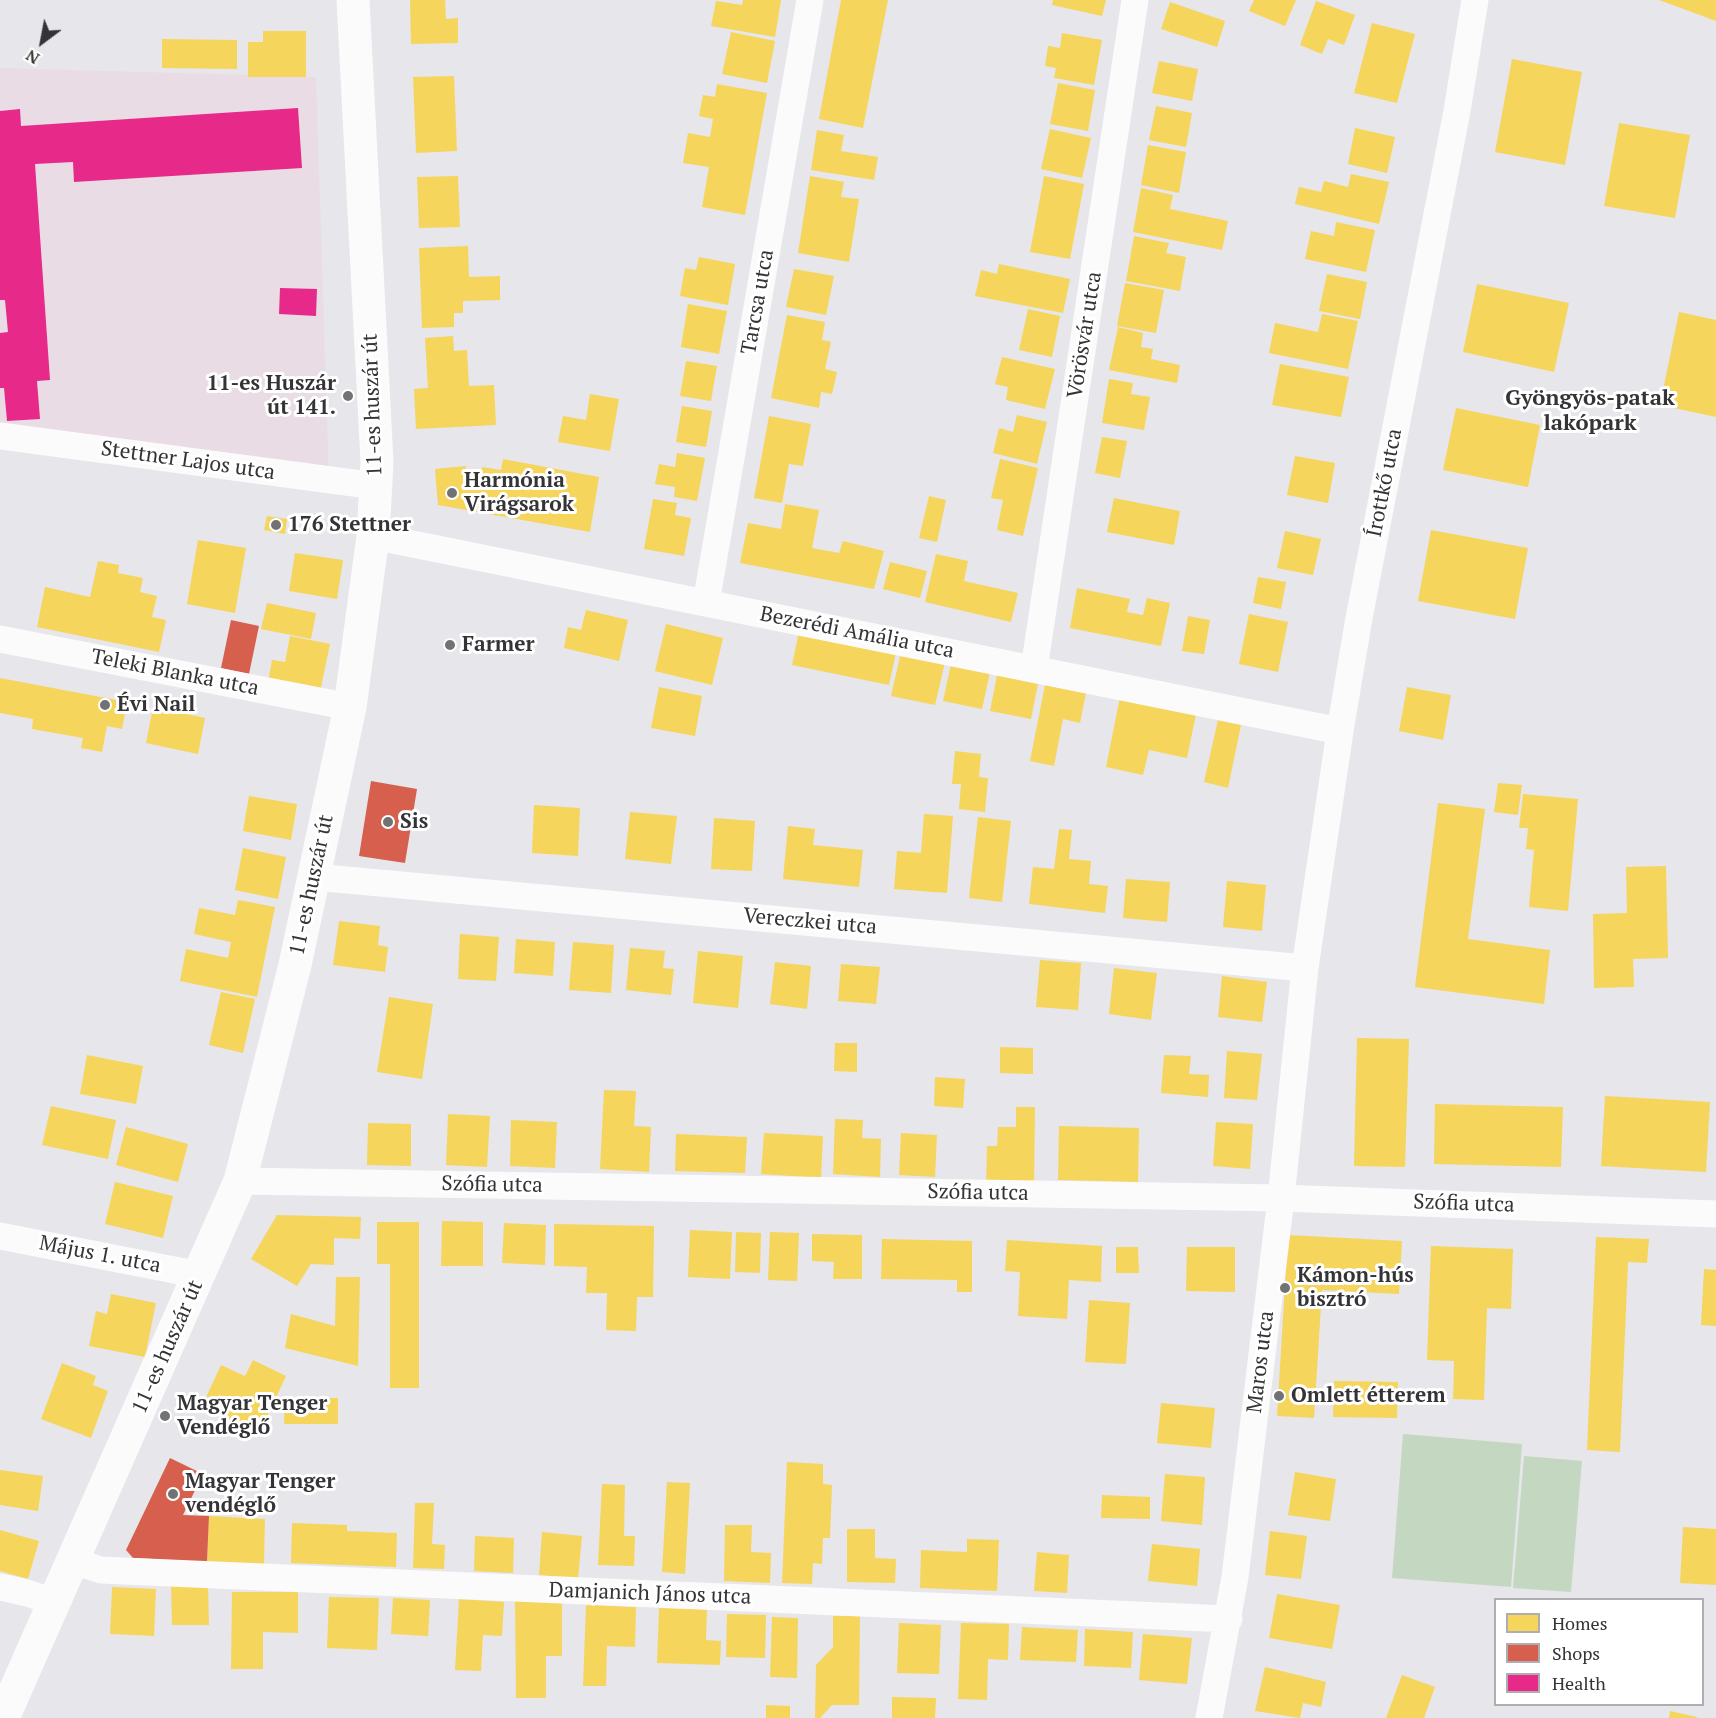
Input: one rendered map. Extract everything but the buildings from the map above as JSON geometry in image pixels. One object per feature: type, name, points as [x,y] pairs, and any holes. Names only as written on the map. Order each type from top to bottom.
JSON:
[{"type":"main road","name":"11-es huszár út","points":[[3,1718],[240,1181],[314,877],[350,707],[373,536],[376,486],[376,417],[353,0]]},
{"type":"street","name":"Tarcsa utca","points":[[706,603],[810,0]]},
{"type":"street","name":"Vörösvár utca","points":[[1034,669],[1135,0]]},
{"type":"street","name":"Írottkő utca","points":[[1305,968],[1359,618],[1457,111],[1475,0]]},
{"type":"street","name":"Stettner Lajos utca","points":[[0,436],[376,486]]},
{"type":"street","name":"Bezerédi Amália utca","points":[[373,536],[1340,731]]},
{"type":"street","name":"Teleki Blanka utca","points":[[0,639],[350,707]]},
{"type":"street","name":"Vereczkei utca","points":[[314,877],[1305,968]]},
{"type":"street","name":"Maros utca","points":[[1209,1718],[1228,1619],[1281,1198],[1305,968]]},
{"type":"street","name":"Szófia utca","points":[[240,1181],[1281,1198],[1716,1214]]},
{"type":"street","name":"Május 1. utca","points":[[0,1236],[200,1275]]},
{"type":"street","name":"Damjanich János utca","points":[[73,1561],[101,1570],[1228,1619]]},
{"type":"street","points":[[0,1587],[54,1602]]},
{"type":"shaded area","points":[[0,68],[316,77],[329,487],[0,443]]},
{"type":"green space","points":[[1403,1434],[1522,1444],[1511,1587],[1392,1578]]},
{"type":"green space","points":[[1524,1456],[1582,1461],[1571,1592],[1513,1588]]},
{"type":"place","name":"11-es Huszár út 141.","points":[[348,396]]},
{"type":"place","name":"Harmónia Virágsarok","points":[[452,493]]},
{"type":"place","name":"176 Stettner","points":[[276,525]]},
{"type":"place","name":"Farmer","points":[[450,645]]},
{"type":"place","name":"Évi Nail","points":[[105,705]]},
{"type":"place","name":"Sis","points":[[388,822]]},
{"type":"place","name":"Kámon-hús bisztró","points":[[1285,1288]]},
{"type":"place","name":"Omlett étterem","points":[[1279,1396]]},
{"type":"place","name":"Magyar Tenger Vendéglő","points":[[165,1416]]},
{"type":"place","name":"Magyar Tenger vendéglő","points":[[173,1494]]},
{"type":"district","name":"Gyöngyös-patak lakópark","points":[[1590,412]]}]
